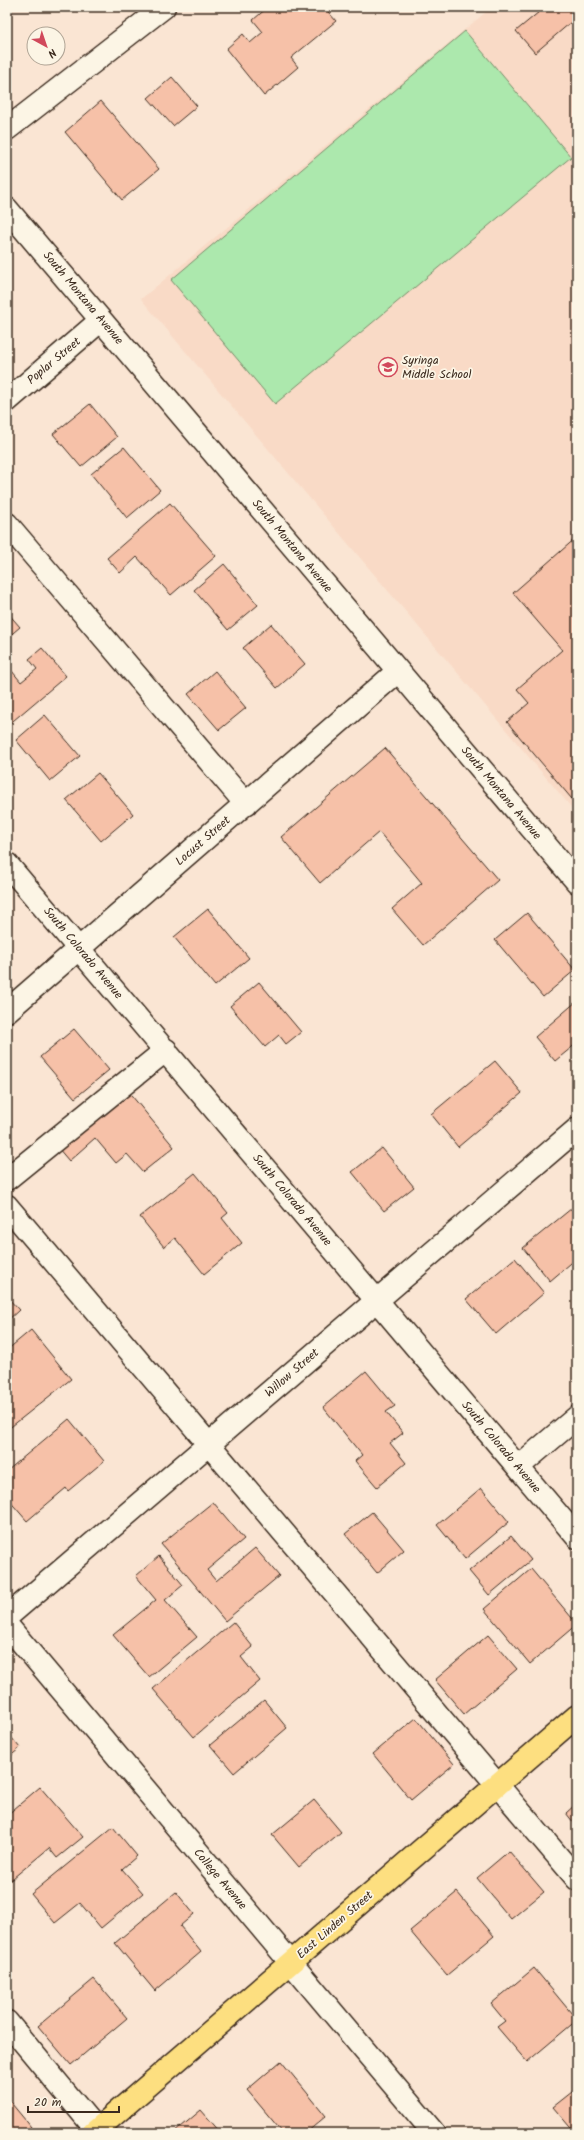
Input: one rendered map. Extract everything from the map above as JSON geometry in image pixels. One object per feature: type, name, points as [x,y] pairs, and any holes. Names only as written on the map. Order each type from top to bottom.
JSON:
[{"type":"main road","name":"East Linden Street","points":[[96,2132],[577,1716]]},
{"type":"street","points":[[7,130],[164,7]]},
{"type":"street","name":"South Montana Avenue","points":[[7,209],[577,882]]},
{"type":"street","name":"Poplar Street","points":[[7,401],[102,320]]},
{"type":"street","points":[[7,524],[246,804]]},
{"type":"street","name":"Locust Street","points":[[7,1011],[398,671]]},
{"type":"street","name":"South Colorado Avenue","points":[[7,864],[577,1537]]},
{"type":"street","points":[[7,1179],[166,1050]]},
{"type":"street","name":"Willow Street","points":[[7,1617],[577,1129]]},
{"type":"street","points":[[7,1206],[577,1879]]},
{"type":"street","points":[[518,1467],[577,1417]]},
{"type":"street","name":"College Avenue","points":[[7,1625],[434,2133]]},
{"type":"street","points":[[7,2022],[96,2132]]},
{"type":"shaded area","name":"Syringa Middle School","points":[[492,7],[577,7],[577,814],[141,299]]},
{"type":"green space","points":[[465,31],[571,157],[275,404],[171,280]]},
{"type":"building","points":[[268,7],[324,7],[336,21],[291,58],[298,67],[264,96],[226,49],[243,34],[250,43],[263,32],[253,20]]},
{"type":"building","points":[[545,7],[577,7],[577,17],[535,53],[516,31]]},
{"type":"building","points":[[172,77],[197,106],[173,126],[148,98]]},
{"type":"building","points":[[101,101],[159,169],[122,200],[65,132]]},
{"type":"building","points":[[90,404],[117,437],[81,467],[53,434]]},
{"type":"building","points":[[124,447],[160,490],[127,518],[91,474]]},
{"type":"building","points":[[170,503],[216,556],[171,595],[137,557],[120,573],[107,558]]},
{"type":"building","points":[[577,537],[577,805],[507,722],[529,703],[517,689],[562,650],[513,593]]},
{"type":"building","points":[[224,564],[258,605],[228,630],[194,590]]},
{"type":"building","points":[[7,612],[20,627],[7,638]]},
{"type":"building","points":[[271,624],[305,664],[277,688],[243,648]]},
{"type":"building","points":[[42,648],[66,676],[7,726],[7,665],[21,682],[37,669],[29,659]]},
{"type":"building","points":[[215,671],[246,708],[219,730],[188,694]]},
{"type":"building","points":[[45,715],[80,756],[50,781],[16,740]]},
{"type":"building","points":[[385,748],[498,880],[423,945],[392,909],[422,883],[379,832],[320,883],[281,837]]},
{"type":"building","points":[[98,773],[133,814],[101,841],[66,800]]},
{"type":"building","points":[[208,909],[249,958],[215,986],[174,937]]},
{"type":"building","points":[[527,913],[575,970],[543,997],[495,940]]},
{"type":"building","points":[[259,982],[301,1032],[286,1044],[279,1035],[265,1047],[230,1006]]},
{"type":"building","points":[[577,1001],[577,1043],[555,1061],[535,1037]]},
{"type":"building","points":[[74,1029],[109,1070],[75,1098],[40,1057]]},
{"type":"building","points":[[495,1061],[522,1093],[458,1147],[431,1114]]},
{"type":"building","points":[[127,1090],[174,1147],[143,1172],[127,1154],[116,1163],[95,1138],[69,1161],[58,1148]]},
{"type":"building","points":[[382,1148],[414,1187],[384,1211],[352,1172]]},
{"type":"building","points":[[195,1173],[228,1213],[222,1218],[242,1243],[204,1274],[175,1238],[164,1247],[140,1217]]},
{"type":"building","points":[[572,1208],[577,1214],[577,1258],[550,1281],[523,1248]]},
{"type":"building","points":[[515,1258],[544,1293],[496,1334],[466,1299]]},
{"type":"building","points":[[7,1297],[19,1310],[7,1321]]},
{"type":"building","points":[[31,1330],[71,1379],[7,1430],[7,1350]]},
{"type":"building","points":[[366,1371],[395,1406],[386,1412],[403,1433],[390,1443],[406,1463],[377,1487],[355,1461],[362,1455],[323,1407]]},
{"type":"building","points":[[69,1419],[104,1461],[68,1491],[66,1488],[27,1521],[7,1498],[7,1471]]},
{"type":"building","points":[[481,1488],[509,1522],[465,1559],[437,1525]]},
{"type":"building","points":[[213,1502],[244,1539],[207,1570],[216,1581],[255,1548],[279,1576],[225,1621],[161,1544]]},
{"type":"building","points":[[372,1512],[404,1550],[377,1573],[345,1534]]},
{"type":"building","points":[[511,1536],[531,1560],[489,1595],[469,1571]]},
{"type":"building","points":[[159,1556],[183,1585],[165,1600],[197,1637],[149,1677],[113,1635],[156,1600],[136,1576]]},
{"type":"building","points":[[531,1569],[577,1624],[530,1664],[484,1609]]},
{"type":"building","points":[[233,1622],[253,1647],[241,1657],[260,1681],[194,1737],[153,1689]]},
{"type":"building","points":[[488,1635],[517,1669],[464,1714],[435,1680]]},
{"type":"building","points":[[264,1700],[287,1728],[234,1773],[210,1745]]},
{"type":"building","points":[[416,1718],[454,1764],[411,1800],[373,1754]]},
{"type":"building","points":[[7,1732],[20,1748],[7,1759]]},
{"type":"building","points":[[40,1787],[83,1837],[57,1858],[49,1848],[7,1883],[7,1815]]},
{"type":"building","points":[[314,1800],[341,1832],[299,1867],[272,1835]]},
{"type":"building","points":[[577,1803],[577,1827],[566,1813]]},
{"type":"building","points":[[113,1827],[137,1856],[122,1869],[143,1893],[101,1928],[80,1903],[55,1923],[31,1894]]},
{"type":"building","points":[[509,1851],[544,1892],[511,1919],[477,1878]]},
{"type":"building","points":[[176,1892],[194,1914],[180,1926],[201,1952],[155,1991],[115,1943]]},
{"type":"building","points":[[457,1892],[494,1936],[447,1975],[410,1931]]},
{"type":"building","points":[[534,1968],[577,2020],[527,2062],[497,2027],[505,2021],[491,2004]]},
{"type":"building","points":[[94,1979],[127,2018],[71,2065],[38,2026]]},
{"type":"building","points":[[281,2061],[326,2116],[306,2133],[283,2133],[247,2090]]},
{"type":"building","points":[[577,2088],[577,2133],[575,2133],[553,2107]]},
{"type":"building","points":[[7,2098],[31,2127],[24,2133],[7,2133]]},
{"type":"building","points":[[201,2110],[221,2133],[174,2133]]},
{"type":"place","name":"Syringa Middle School","points":[[388,367]]}]
